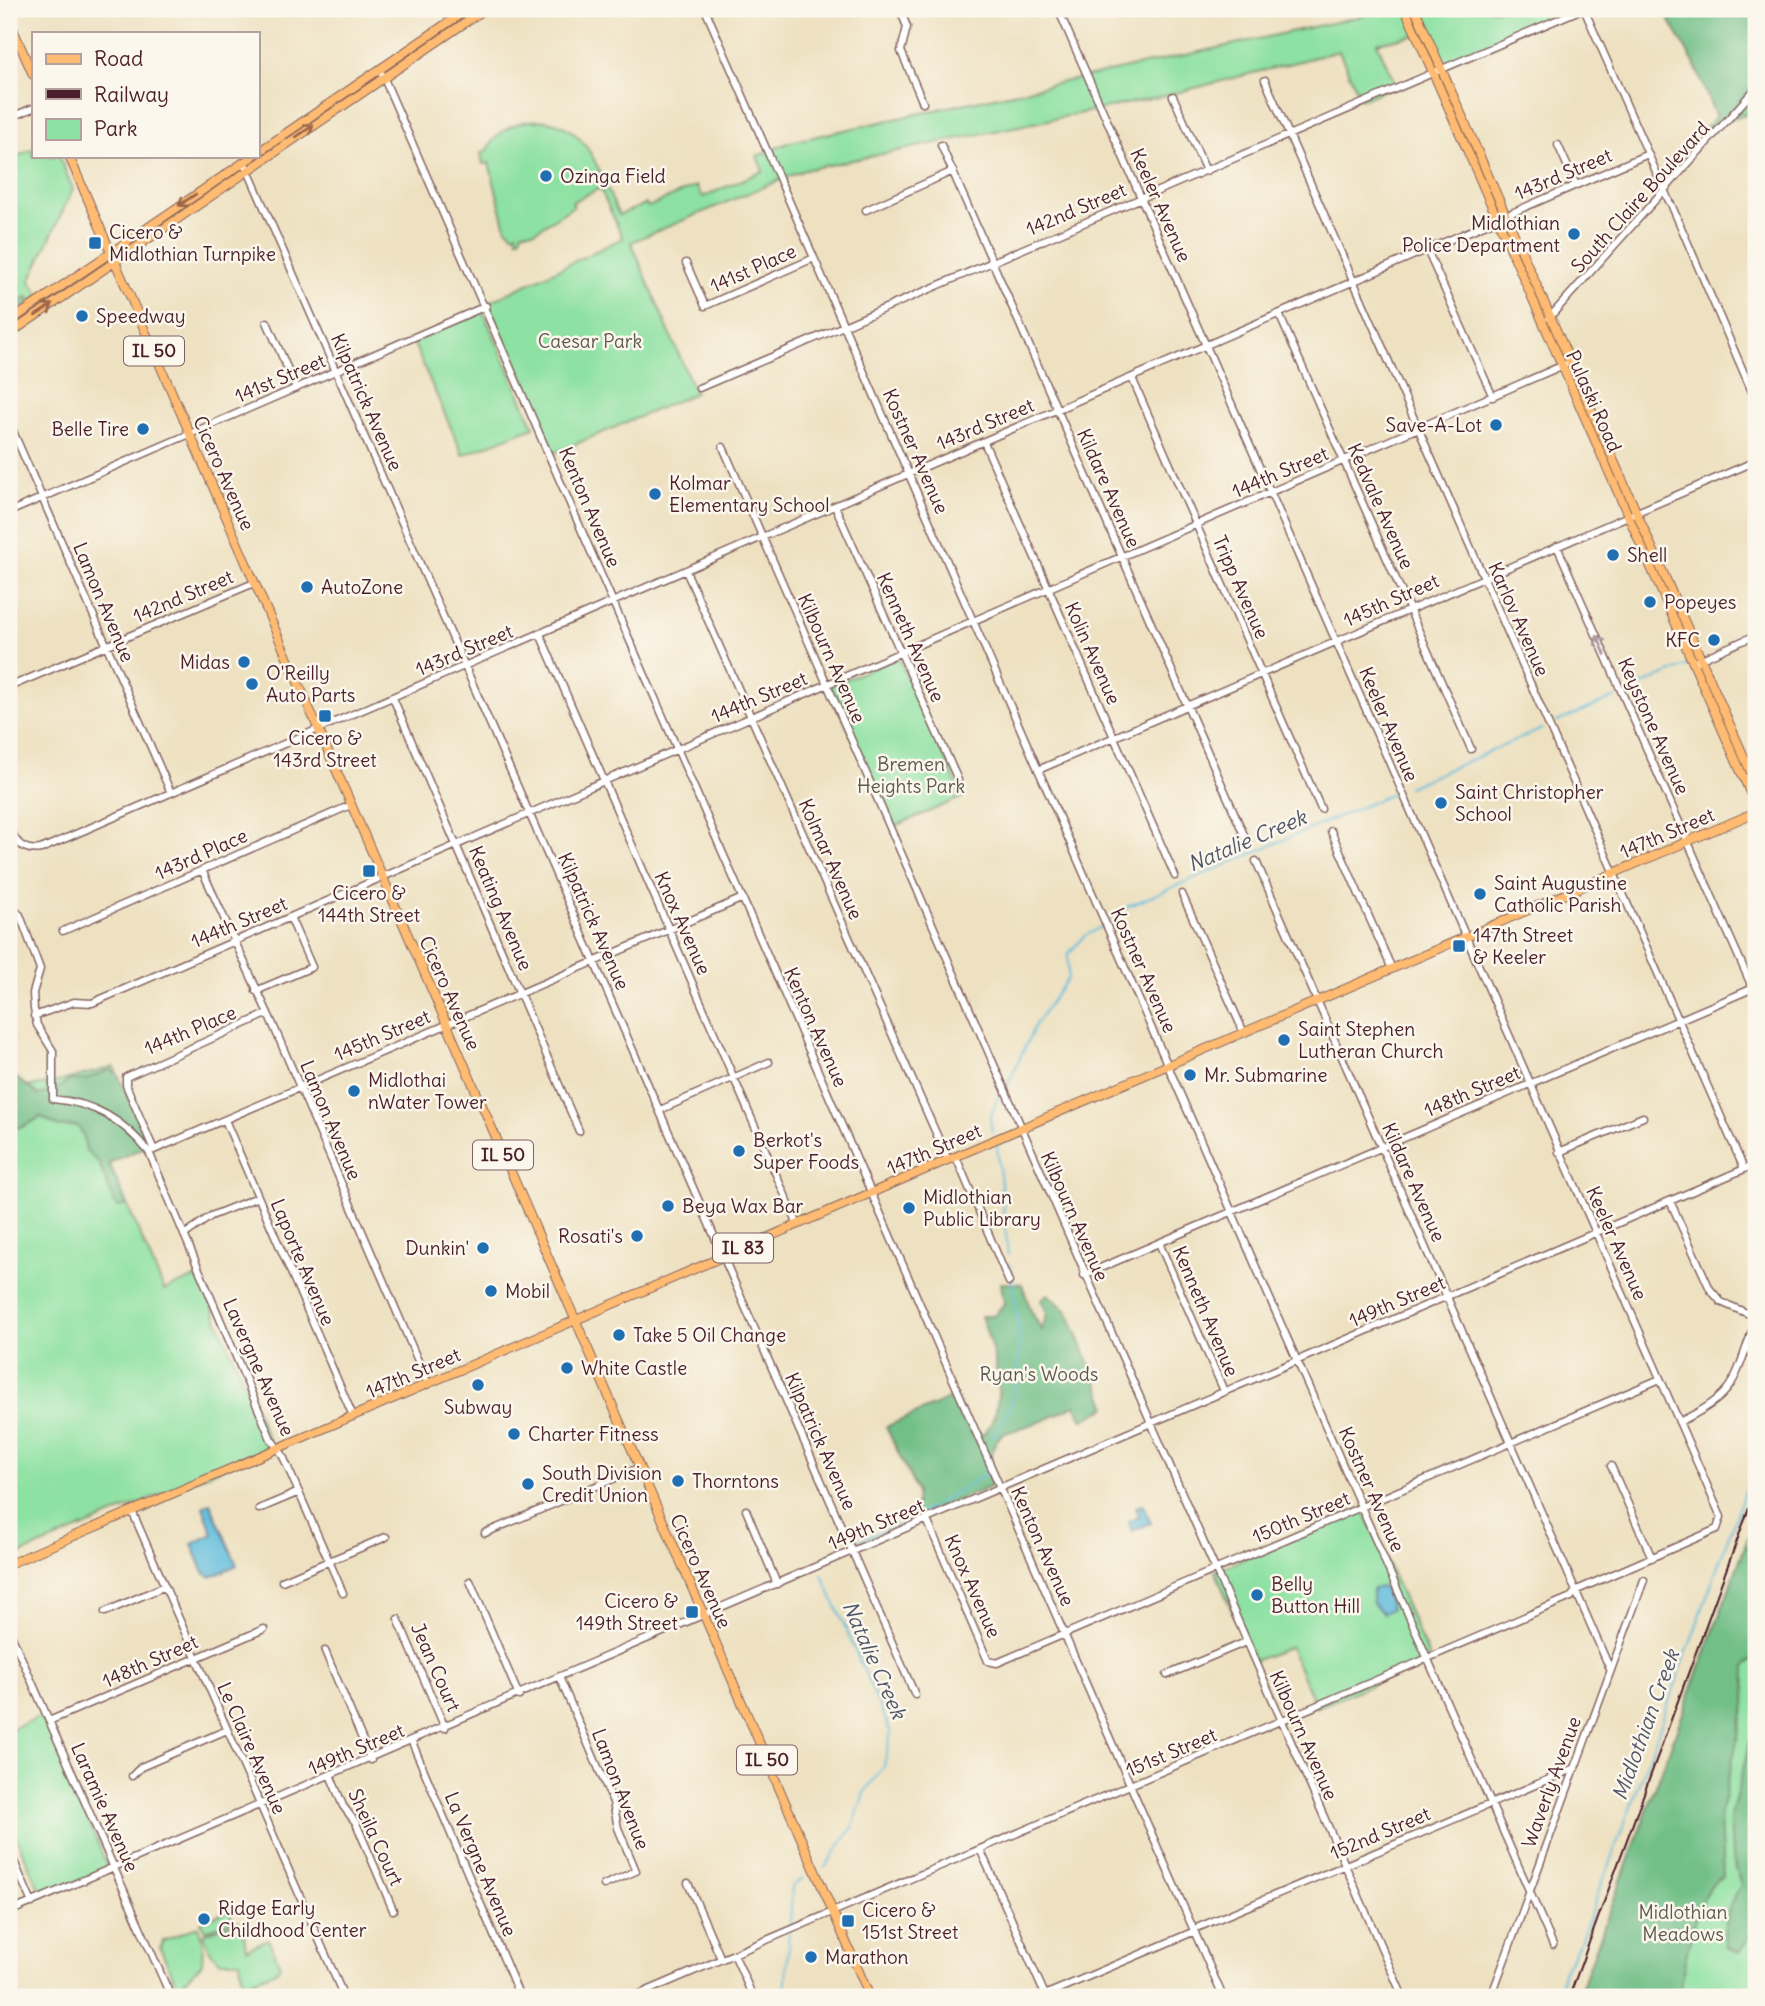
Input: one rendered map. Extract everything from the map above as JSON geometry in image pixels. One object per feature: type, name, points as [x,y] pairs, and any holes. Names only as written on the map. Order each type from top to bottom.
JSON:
[{"type":"main road","points":[[259,157],[382,73],[468,9]]},
{"type":"main road","points":[[259,152],[485,9]]},
{"type":"main road","name":"Pulaski Road","points":[[1405,9],[1437,71],[1502,217],[1552,316],[1637,513],[1756,806]]},
{"type":"main road","name":"Pulaski Road","points":[[1415,9],[1437,71]]},
{"type":"main road","points":[[9,20],[11,30],[32,73]]},
{"type":"main road","name":"Cicero Avenue","points":[[70,158],[870,1997]]},
{"type":"main road","points":[[9,322],[111,252],[246,166],[252,158]]},
{"type":"main road","points":[[9,334],[258,158]]},
{"type":"main road","name":"Pulaski Road","points":[[1502,217],[1543,324],[1628,517],[1756,784]]},
{"type":"main road","name":"147th Street","points":[[9,1564],[1756,812]]},
{"type":"street","name":"Kostner Avenue","points":[[705,9],[1553,1945]]},
{"type":"street","points":[[900,9],[907,27],[901,51],[923,103]]},
{"type":"street","name":"Keeler Avenue","points":[[1058,9],[1721,1517],[1717,1529]]},
{"type":"street","points":[[1583,9],[1756,401]]},
{"type":"street","name":"142nd Street","points":[[699,388],[1583,9]]},
{"type":"street","name":"Kenton Avenue","points":[[382,73],[1131,1786],[1197,1929],[1223,1997]]},
{"type":"street","name":"Karlov Avenue","points":[[1265,80],[1744,1169]]},
{"type":"street","name":"South Claire Boulevard","points":[[1543,324],[1666,192],[1756,88]]},
{"type":"street","points":[[1172,96],[1206,171]]},
{"type":"street","points":[[9,118],[32,108]]},
{"type":"street","name":"Kildare Avenue","points":[[941,145],[1248,844]]},
{"type":"street","points":[[1558,145],[1576,185]]},
{"type":"street","name":"143rd Street","points":[[9,827],[13,838],[24,849],[41,849],[1648,154]]},
{"type":"street","name":"Kilpatrick Avenue","points":[[246,166],[915,1695]]},
{"type":"street","points":[[866,210],[953,172]]},
{"type":"street","points":[[1427,250],[1493,397]]},
{"type":"street","name":"141st Place","points":[[686,263],[705,306],[814,258]]},
{"type":"street","name":"141st Street","points":[[9,512],[486,306]]},
{"type":"street","name":"Kedvale Avenue","points":[[1279,314],[1471,749]]},
{"type":"street","points":[[267,322],[296,388]]},
{"type":"street","name":"144th Street","points":[[34,1016],[74,1002],[92,1003],[1571,362]]},
{"type":"street","name":"Tripp Avenue","points":[[1132,377],[1321,809]]},
{"type":"street","name":"Lamon Avenue","points":[[9,422],[171,793]]},
{"type":"street","name":"Kolin Avenue","points":[[984,442],[1175,876]]},
{"type":"street","name":"Kilbourn Avenue","points":[[723,447],[1403,1997]]},
{"type":"street","name":"145th Street","points":[[1038,770],[1756,461]]},
{"type":"street","name":"Kenneth Avenue","points":[[835,506],[958,780]]},
{"type":"street","name":"Keystone Avenue","points":[[1557,546],[1755,990]]},
{"type":"street","name":"Kolmar Avenue","points":[[686,571],[1009,1282]]},
{"type":"street","name":"142nd Street","points":[[9,687],[254,583]]},
{"type":"street","name":"Knox Avenue","points":[[540,634],[798,1225]]},
{"type":"street","points":[[1697,661],[1756,635]]},
{"type":"street","name":"Keating Avenue","points":[[393,698],[579,1131]]},
{"type":"street","name":"143rd Place","points":[[63,931],[351,805]]},
{"type":"street","points":[[1331,831],[1392,969]]},
{"type":"street","name":"Kildare Avenue","points":[[1256,861],[1610,1668]]},
{"type":"street","name":"Lamon Avenue","points":[[202,870],[428,1384]]},
{"type":"street","points":[[1182,894],[1244,1033]]},
{"type":"street","name":"145th Street","points":[[152,1151],[743,898]]},
{"type":"street","points":[[10,906],[19,915],[40,969],[33,993],[34,1016],[54,1055],[53,1099],[94,1108],[115,1118],[152,1151]]},
{"type":"street","points":[[256,991],[312,967],[290,917]]},
{"type":"street","name":"148th Street","points":[[1084,1275],[1755,990]]},
{"type":"street","name":"144th Place","points":[[126,1077],[267,1014]]},
{"type":"street","points":[[660,1110],[769,1062]]},
{"type":"street","name":"Lavergne Avenue","points":[[126,1077],[125,1085],[184,1234],[271,1438],[299,1492],[343,1593]]},
{"type":"street","points":[[1559,1152],[1643,1117]]},
{"type":"street","name":"Laporte Avenue","points":[[225,1120],[353,1416]]},
{"type":"street","name":"149th Street","points":[[9,1912],[371,1760],[1756,1164]]},
{"type":"street","points":[[184,1234],[211,1216],[258,1197]]},
{"type":"street","points":[[1670,1201],[1710,1289],[1721,1302],[1756,1318],[1726,1394],[1707,1409],[1679,1422]]},
{"type":"street","name":"Kenneth Avenue","points":[[1159,1243],[1224,1391]]},
{"type":"street","name":"150th Street","points":[[992,1664],[1660,1380]]},
{"type":"street","points":[[1611,1466],[1651,1558]]},
{"type":"street","points":[[485,1533],[639,1468]]},
{"type":"street","points":[[259,1509],[299,1492]]},
{"type":"street","points":[[746,1510],[777,1584]]},
{"type":"street","name":"Le Claire Avenue","points":[[132,1511],[344,1997]]},
{"type":"street","name":"Knox Avenue","points":[[927,1520],[992,1664]]},
{"type":"street","name":"151st Street","points":[[635,1997],[1430,1660],[1571,1597],[1577,1590],[1717,1529]]},
{"type":"street","points":[[282,1581],[386,1537]]},
{"type":"street","name":"Waverly Avenue","points":[[1491,1997],[1644,1580]]},
{"type":"street","points":[[470,1581],[519,1696]]},
{"type":"street","points":[[105,1612],[165,1586]]},
{"type":"street","name":"Jean Court","points":[[398,1619],[445,1728]]},
{"type":"street","name":"148th Street","points":[[49,1721],[264,1629]]},
{"type":"street","name":"Laramie Avenue","points":[[9,1630],[171,1997]]},
{"type":"street","points":[[1167,1675],[1246,1642]]},
{"type":"street","points":[[325,1651],[371,1760]]},
{"type":"street","name":"Lamon Avenue","points":[[560,1679],[613,1801],[618,1828],[636,1871],[604,1885]]},
{"type":"street","points":[[132,1776],[141,1767],[227,1730]]},
{"type":"street","name":"La Vergne Avenue","points":[[412,1742],[520,1997]]},
{"type":"street","name":"152nd Street","points":[[1044,1997],[1573,1769]]},
{"type":"street","name":"Sheila Court","points":[[331,1777],[343,1806],[356,1823],[393,1910]]},
{"type":"street","points":[[980,1849],[1044,1997]]},
{"type":"street","points":[[9,1850],[32,1903]]},
{"type":"street","points":[[688,1883],[721,1959]]},
{"type":"street","points":[[734,1954],[753,1997]]},
{"type":"green space","name":"Caesar Park","points":[[1394,9],[1570,9],[1444,63],[1429,32],[1377,43],[1396,85],[1361,100],[1339,51],[1160,97],[804,170],[631,242],[695,393],[555,453],[488,303],[623,238],[600,188],[572,202],[574,206],[535,231],[522,231],[521,237],[517,239],[517,233],[514,235],[506,228],[489,163],[483,164],[481,153],[486,151],[499,135],[516,124],[549,121],[565,127],[578,137],[589,150],[619,215],[646,204],[648,207],[696,186],[703,197],[763,171],[757,156],[790,142]]},
{"type":"green space","points":[[1663,9],[1737,9],[1756,15],[1756,111],[1701,131],[1716,117],[1694,63]]},
{"type":"green space","points":[[32,149],[32,158],[60,158],[73,189],[30,281],[40,296],[28,304],[30,298],[13,303],[9,300],[9,160]]},
{"type":"green space","points":[[27,297],[28,304],[9,317],[9,300],[13,303]]},
{"type":"green space","points":[[483,311],[534,427],[463,455],[413,342]]},
{"type":"green space","name":"Bremen Heights Park","points":[[898,657],[963,797],[893,827],[829,686]]},
{"type":"green space","points":[[9,1064],[17,1079],[38,1095],[56,1090],[70,1080],[84,1080],[110,1070],[117,1073],[149,1145],[109,1163],[127,1205],[119,1207],[115,1204],[99,1163],[86,1151],[83,1134],[77,1126],[59,1127],[41,1117],[22,1127],[9,1129]]},
{"type":"green space","points":[[114,1067],[149,1145],[109,1163],[164,1290],[199,1276],[268,1439],[263,1451],[9,1559],[9,1081],[12,1088],[50,1084]]},
{"type":"green space","name":"Ryan's Woods","points":[[1001,1283],[1022,1284],[1031,1311],[1042,1330],[1047,1313],[1041,1299],[1048,1294],[1068,1312],[1107,1407],[1083,1420],[1075,1405],[1045,1420],[1002,1434],[996,1441],[987,1468],[991,1487],[915,1517],[917,1492],[886,1427],[953,1397],[971,1434],[984,1434],[997,1407],[998,1376],[981,1316],[994,1316],[1004,1304]]},
{"type":"green space","points":[[1363,1508],[1430,1660],[1316,1708],[1290,1647],[1254,1661],[1215,1571]]},
{"type":"green space","name":"Midlothian Meadows","points":[[1756,1515],[1756,1997],[1578,1997],[1745,1546]]},
{"type":"green space","name":"Midlothian Meadows","points":[[1745,1546],[1756,1552],[1756,1655],[1746,1666],[1745,1705],[1720,1816],[1723,1876],[1713,1883],[1698,1912],[1687,1949],[1679,1997],[1578,1997]]},
{"type":"green space","points":[[43,1715],[107,1865],[105,1870],[42,1895],[9,1821],[9,1730]]},
{"type":"green space","points":[[1756,1719],[1756,1927],[1739,1953],[1726,1947],[1725,1939],[1727,1914],[1741,1885],[1732,1856],[1730,1819]]},
{"type":"green space","points":[[229,1910],[233,1920],[205,1931],[201,1922]]},
{"type":"green space","points":[[238,1921],[243,1924],[247,1949],[268,1939],[280,1965],[278,1970],[243,1984],[240,1961],[220,1961],[210,1951],[203,1934]]},
{"type":"green space","points":[[198,1926],[203,1943],[202,1964],[178,1987],[160,1948],[163,1941]]},
{"type":"water","points":[[210,1503],[237,1565],[211,1577],[204,1573],[192,1544],[213,1534],[203,1507]]},
{"type":"water","points":[[1143,1505],[1151,1523],[1132,1531],[1128,1521],[1139,1516],[1136,1507]]},
{"type":"water","points":[[1384,1588],[1391,1609],[1383,1613],[1372,1603],[1373,1589]]},
{"type":"waterway","name":"Natalie Creek","points":[[1630,690],[1688,665]]},
{"type":"waterway","name":"Natalie Creek","points":[[1557,722],[1616,697]]},
{"type":"waterway","name":"Natalie Creek","points":[[1408,787],[1542,729]]},
{"type":"waterway","name":"Natalie Creek","points":[[1113,918],[1129,906],[1394,793]]},
{"type":"waterway","name":"Natalie Creek","points":[[1007,1086],[1036,1023],[1068,978],[1068,955],[1083,937],[1101,927]]},
{"type":"waterway","name":"Natalie Creek","points":[[992,1132],[990,1118],[998,1097]]},
{"type":"waterway","name":"Natalie Creek","points":[[997,1146],[1008,1255]]},
{"type":"waterway","name":"Natalie Creek","points":[[993,1436],[1005,1418],[1017,1376],[1019,1331],[1010,1265]]},
{"type":"waterway","name":"Midlothian Creek","points":[[1559,1997],[1563,1972],[1579,1944],[1642,1777],[1756,1460]]},
{"type":"waterway","name":"Natalie Creek","points":[[857,1542],[924,1512],[986,1474],[984,1466]]},
{"type":"waterway","name":"Natalie Creek","points":[[825,1558],[842,1549]]},
{"type":"waterway","name":"Natalie Creek","points":[[822,1574],[891,1733],[884,1766],[864,1793],[853,1827],[825,1867]]},
{"type":"waterway","name":"Natalie Creek","points":[[790,1927],[792,1887],[803,1878]]},
{"type":"waterway","name":"Natalie Creek","points":[[785,1997],[789,1932]]},
{"type":"waterway","name":"Midlothian Creek","points":[[1496,1997],[1505,1997]]},
{"type":"railway","points":[[1569,1997],[1756,1489]]},
{"type":"place","name":"Ozinga Field","points":[[546,176]]},
{"type":"place","name":"Midlothian Police Department","points":[[1574,234]]},
{"type":"place","name":"Cicero & Midlothian Turnpike","points":[[95,243]]},
{"type":"place","name":"Speedway","points":[[82,316]]},
{"type":"place","name":"Save-A-Lot","points":[[1496,425]]},
{"type":"place","name":"Belle Tire","points":[[143,429]]},
{"type":"place","name":"Kolmar Elementary School","points":[[655,494]]},
{"type":"place","name":"Shell","points":[[1613,555]]},
{"type":"place","name":"AutoZone","points":[[307,587]]},
{"type":"place","name":"Popeyes","points":[[1650,602]]},
{"type":"place","name":"KFC","points":[[1714,640]]},
{"type":"place","name":"Midas","points":[[244,662]]},
{"type":"place","name":"O'Reilly Auto Parts","points":[[252,684]]},
{"type":"place","name":"Cicero & 143rd Street","points":[[325,716]]},
{"type":"place","name":"Saint Christopher School","points":[[1441,803]]},
{"type":"place","name":"Cicero & 144th Street","points":[[369,871]]},
{"type":"place","name":"Saint Augustine Catholic Parish","points":[[1480,894]]},
{"type":"place","name":"147th Street & Keeler","points":[[1459,946]]},
{"type":"place","name":"Saint Stephen Lutheran Church","points":[[1284,1040]]},
{"type":"place","name":"Mr. Submarine","points":[[1190,1075]]},
{"type":"place","name":"Midlothai nWater Tower","points":[[354,1091]]},
{"type":"place","name":"Berkot's Super Foods","points":[[739,1151]]},
{"type":"place","name":"Beya Wax Bar","points":[[668,1206]]},
{"type":"place","name":"Midlothian Public Library","points":[[909,1208]]},
{"type":"place","name":"Rosati's","points":[[637,1236]]},
{"type":"place","name":"Dunkin'","points":[[483,1248]]},
{"type":"place","name":"Mobil","points":[[491,1291]]},
{"type":"place","name":"Take 5 Oil Change","points":[[619,1335]]},
{"type":"place","name":"White Castle","points":[[567,1368]]},
{"type":"place","name":"Subway","points":[[478,1385]]},
{"type":"place","name":"Charter Fitness","points":[[514,1434]]},
{"type":"place","name":"Thorntons","points":[[678,1481]]},
{"type":"place","name":"South Division Credit Union","points":[[528,1484]]},
{"type":"place","name":"Belly Button Hill","points":[[1257,1595]]},
{"type":"place","name":"Cicero & 149th Street","points":[[692,1612]]},
{"type":"place","name":"Ridge Early Childhood Center","points":[[204,1919]]},
{"type":"place","name":"Cicero & 151st Street","points":[[848,1921]]},
{"type":"place","name":"Marathon","points":[[811,1957]]}]
